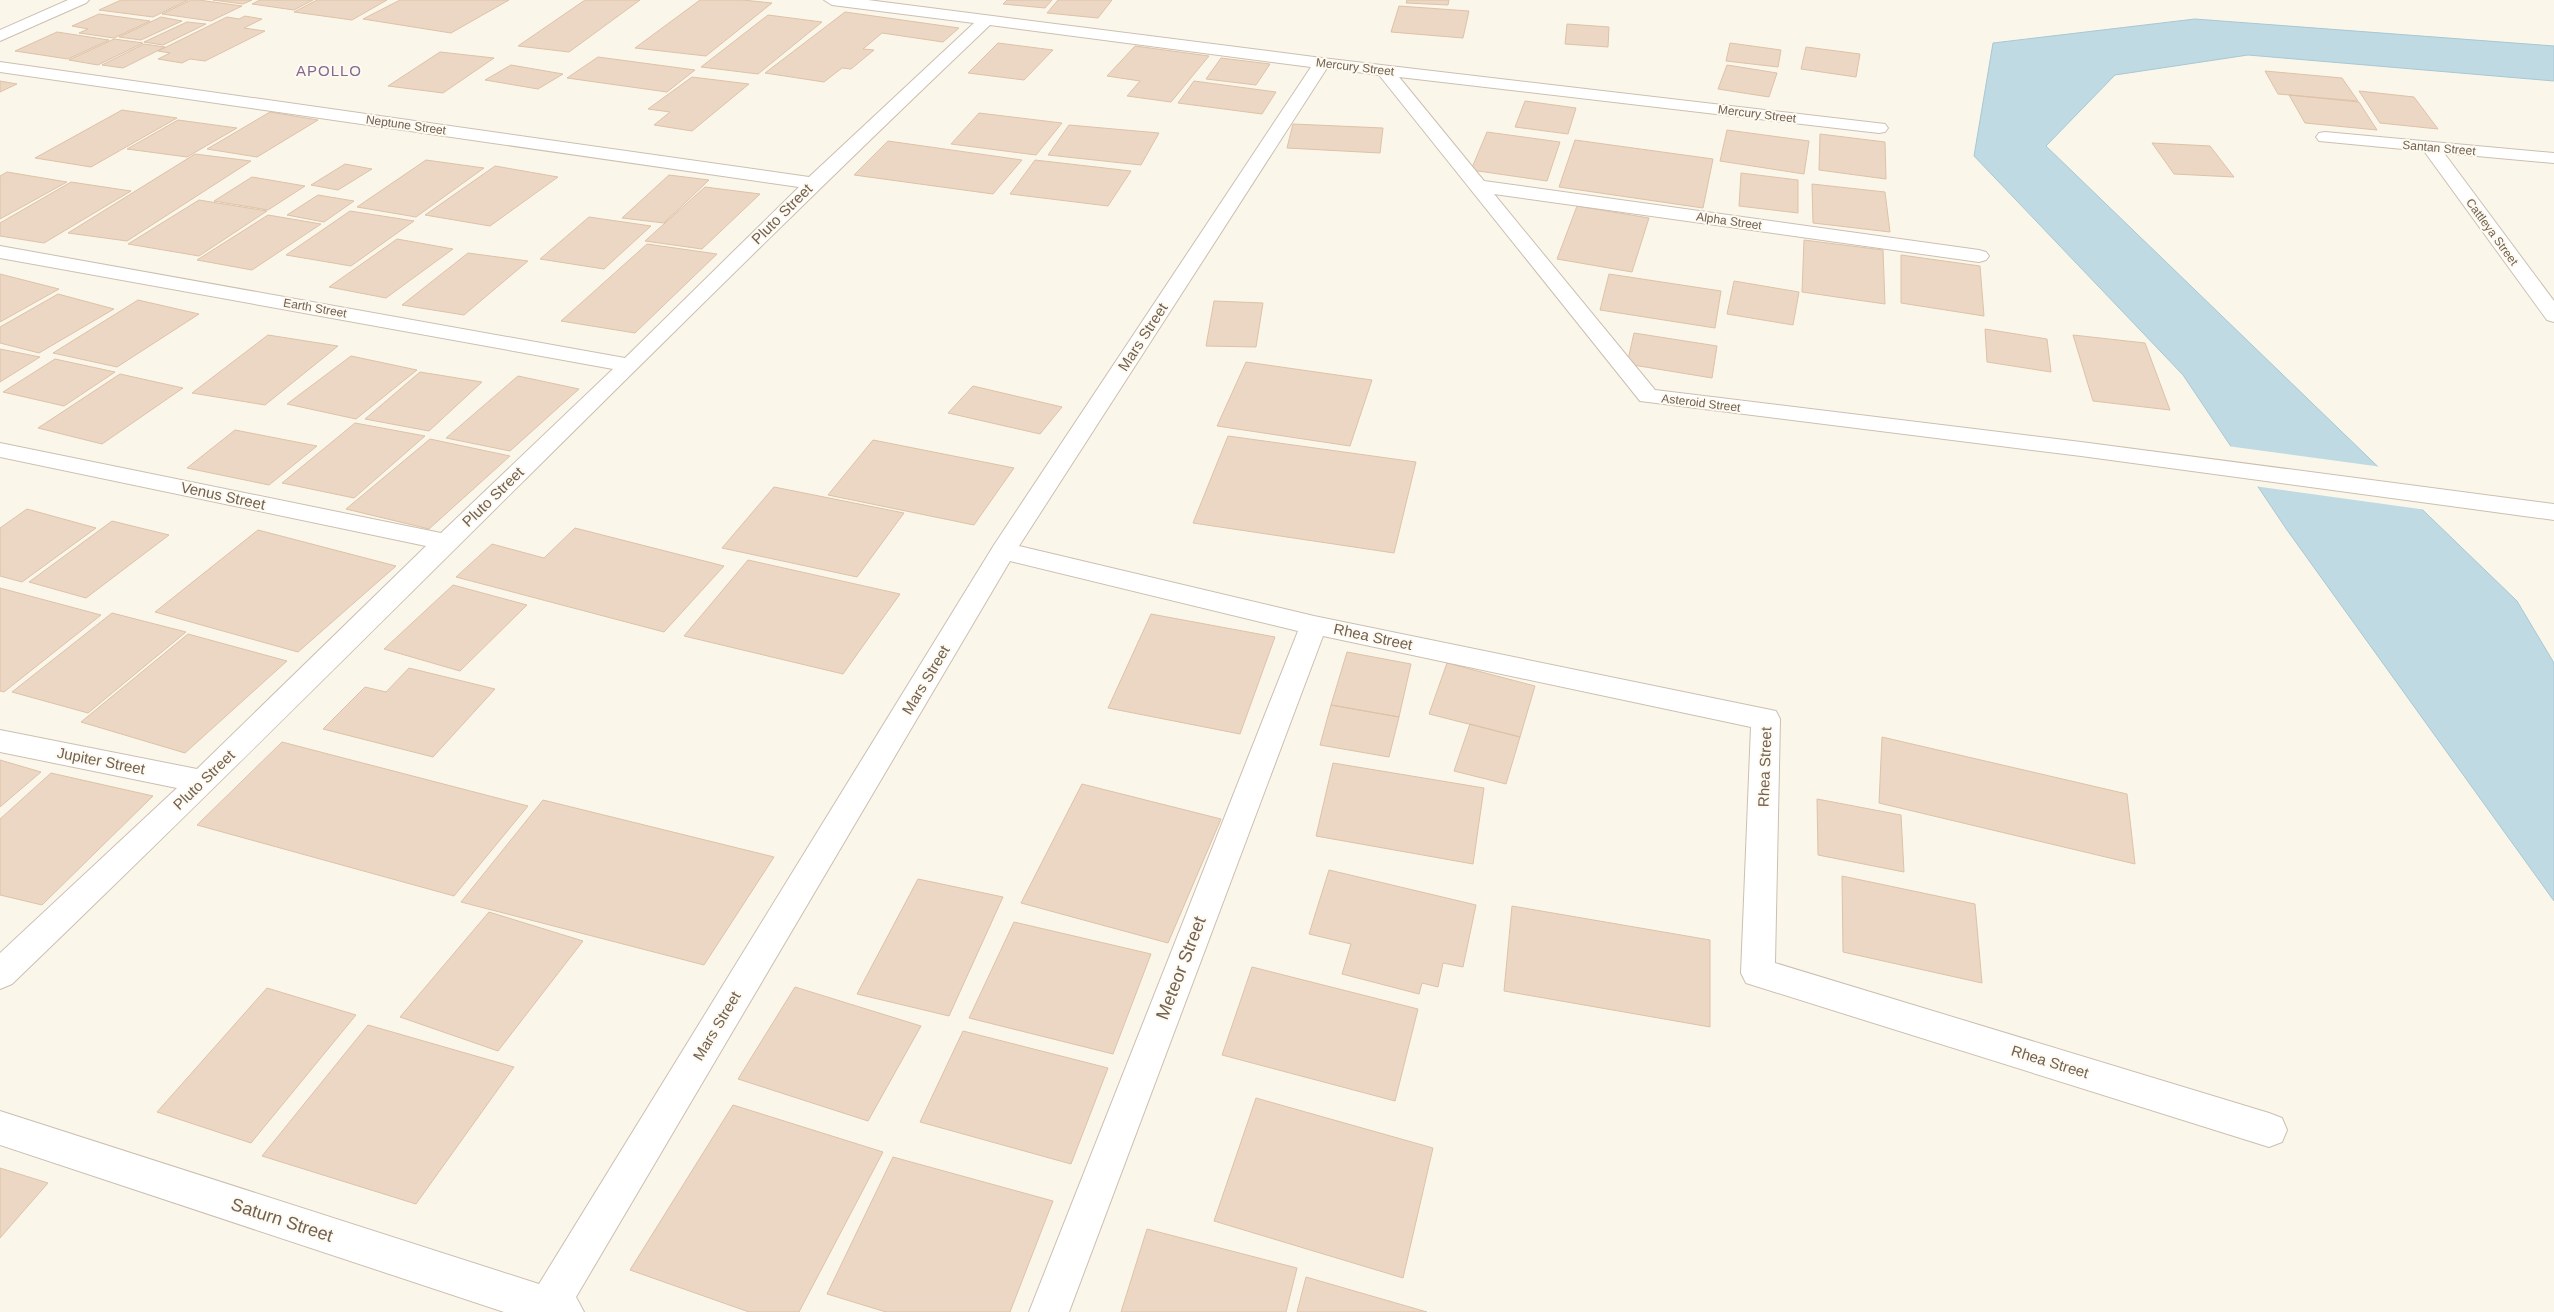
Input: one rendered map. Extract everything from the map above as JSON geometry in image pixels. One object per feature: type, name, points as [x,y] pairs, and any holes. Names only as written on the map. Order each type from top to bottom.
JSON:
[{"type":"street","points":[[0,36],[82,0]]},
{"type":"street","name":"Mercury Street","points":[[832,0],[1322,63],[1878,128]]},
{"type":"street","name":"Pluto Street","points":[[0,974],[203,782],[446,542],[630,365],[813,183],[986,20]]},
{"type":"street","name":"Mars Street","points":[[556,1310],[1003,551],[1322,63]]},
{"type":"street","name":"Neptune Street","points":[[0,67],[813,183]]},
{"type":"street","name":"Asteroid Street","points":[[1386,70],[1648,396],[2081,449],[2554,512]]},
{"type":"street","name":"Santan Street","points":[[2325,137],[2554,158]]},
{"type":"street","name":"Cattleya Street","points":[[2430,147],[2553,312]]},
{"type":"street","name":"Alpha Street","points":[[1479,186],[1979,256]]},
{"type":"street","name":"Earth Street","points":[[0,252],[630,365]]},
{"type":"street","name":"Venus Street","points":[[0,450],[446,542]]},
{"type":"street","name":"Rhea Street","points":[[1003,551],[1314,625],[1766,719],[1758,972],[2269,1130]]},
{"type":"street","name":"Meteor Street","points":[[1048,1312],[1314,625]]},
{"type":"street","name":"Jupiter Street","points":[[0,741],[203,782]]},
{"type":"street","name":"Saturn Street","points":[[0,1128],[556,1310]]},
{"type":"water","points":[[2195,19],[2554,46],[2554,81],[2248,55],[2115,75],[2046,146],[2517,601],[2554,663],[2554,901],[2287,530],[2183,375],[1974,156],[1993,43]]},
{"type":"pier","points":[[2227,446],[2382,467],[2427,510],[2254,486]]},
{"type":"building","points":[[121,0],[188,0],[153,17],[99,10]]},
{"type":"building","points":[[191,0],[242,6],[211,21],[162,14]]},
{"type":"building","points":[[213,0],[252,0],[243,4]]},
{"type":"building","points":[[260,0],[313,0],[294,10],[252,4]]},
{"type":"building","points":[[317,0],[387,0],[352,20],[294,12]]},
{"type":"building","points":[[400,0],[509,0],[451,33],[363,19]]},
{"type":"building","points":[[585,0],[640,0],[569,52],[518,46]]},
{"type":"building","points":[[700,0],[743,0],[772,3],[706,56],[635,48]]},
{"type":"building","points":[[1007,0],[1052,0],[1045,8],[1003,4]]},
{"type":"building","points":[[1058,0],[1112,0],[1098,18],[1047,13]]},
{"type":"building","points":[[1407,0],[1449,0],[1448,5],[1406,3]]},
{"type":"building","points":[[1399,6],[1469,11],[1463,38],[1391,32]]},
{"type":"building","points":[[845,12],[959,28],[943,42],[882,33],[863,49],[874,50],[851,69],[842,68],[824,82],[765,73]]},
{"type":"building","points":[[99,14],[150,21],[114,38],[79,33],[88,29],[72,26]]},
{"type":"building","points":[[768,15],[822,22],[758,74],[701,67]]},
{"type":"building","points":[[245,16],[262,19],[244,28],[265,31],[205,61],[190,59],[182,63],[158,59],[170,53],[158,51],[227,17],[239,19]]},
{"type":"building","points":[[161,17],[182,21],[141,40],[119,37]]},
{"type":"building","points":[[187,22],[206,24],[163,45],[144,42]]},
{"type":"building","points":[[1567,24],[1609,27],[1608,47],[1565,44]]},
{"type":"building","points":[[57,32],[109,40],[68,59],[15,51]]},
{"type":"building","points":[[114,39],[143,43],[98,65],[69,60]]},
{"type":"building","points":[[998,43],[1053,50],[1024,80],[968,73]]},
{"type":"building","points":[[1730,43],[1781,50],[1778,67],[1726,61]]},
{"type":"building","points":[[144,44],[165,47],[123,68],[102,65]]},
{"type":"building","points":[[1135,46],[1209,56],[1171,102],[1127,96],[1140,81],[1107,76]]},
{"type":"building","points":[[1806,47],[1860,54],[1856,77],[1801,69]]},
{"type":"building","points":[[440,52],[494,58],[443,93],[388,86]]},
{"type":"building","points":[[598,57],[695,70],[667,92],[567,78]]},
{"type":"building","points":[[1221,58],[1270,64],[1256,85],[1206,79]]},
{"type":"building","points":[[511,65],[563,74],[538,89],[485,80]]},
{"type":"building","points":[[1727,65],[1777,73],[1769,97],[1718,89]]},
{"type":"building","points":[[2265,71],[2342,78],[2358,101],[2278,94]]},
{"type":"building","points":[[692,77],[749,84],[692,131],[654,125],[670,112],[648,109]]},
{"type":"building","points":[[0,81],[17,84],[0,92]]},
{"type":"building","points":[[1194,81],[1276,92],[1262,114],[1178,103]]},
{"type":"building","points":[[2359,91],[2414,97],[2438,129],[2380,123]]},
{"type":"building","points":[[2289,95],[2359,102],[2377,130],[2305,123]]},
{"type":"building","points":[[1525,101],[1576,108],[1568,134],[1515,127]]},
{"type":"building","points":[[122,110],[177,118],[91,167],[35,158]]},
{"type":"building","points":[[270,112],[318,120],[257,157],[207,149]]},
{"type":"building","points":[[979,113],[1062,123],[1036,155],[951,144]]},
{"type":"building","points":[[178,120],[237,128],[187,157],[127,149]]},
{"type":"building","points":[[1293,124],[1383,128],[1380,153],[1287,148]]},
{"type":"building","points":[[1069,125],[1159,133],[1141,165],[1048,155]]},
{"type":"building","points":[[1727,130],[1809,141],[1804,174],[1720,161]]},
{"type":"building","points":[[1487,132],[1560,142],[1547,181],[1471,170]]},
{"type":"building","points":[[1820,134],[1885,142],[1886,179],[1819,170]]},
{"type":"building","points":[[1575,140],[1713,159],[1703,208],[1559,187]]},
{"type":"building","points":[[888,141],[1022,160],[993,194],[854,175]]},
{"type":"building","points":[[2152,143],[2210,146],[2234,177],[2174,174]]},
{"type":"building","points":[[195,154],[251,161],[127,241],[68,233]]},
{"type":"building","points":[[426,160],[484,168],[416,217],[357,207]]},
{"type":"building","points":[[1035,160],[1131,171],[1108,206],[1010,194]]},
{"type":"building","points":[[345,164],[372,169],[338,190],[311,185]]},
{"type":"building","points":[[495,166],[558,177],[490,226],[425,215]]},
{"type":"building","points":[[7,172],[67,182],[0,219],[0,176]]},
{"type":"building","points":[[1741,173],[1798,180],[1798,213],[1739,206]]},
{"type":"building","points":[[669,175],[709,180],[664,223],[622,218]]},
{"type":"building","points":[[252,177],[305,186],[268,210],[214,201]]},
{"type":"building","points":[[71,182],[131,191],[44,243],[0,236],[0,223]]},
{"type":"building","points":[[1812,184],[1885,192],[1890,232],[1813,223]]},
{"type":"building","points":[[705,187],[760,194],[702,249],[645,241]]},
{"type":"building","points":[[318,195],[354,201],[324,222],[287,215]]},
{"type":"building","points":[[199,200],[267,211],[199,256],[128,244]]},
{"type":"building","points":[[1577,206],[1649,218],[1632,272],[1557,259]]},
{"type":"building","points":[[350,211],[414,221],[351,266],[286,255]]},
{"type":"building","points":[[268,215],[321,224],[252,270],[197,260]]},
{"type":"building","points":[[589,217],[651,226],[604,269],[540,259]]},
{"type":"building","points":[[397,239],[453,249],[386,298],[329,287]]},
{"type":"building","points":[[1804,240],[1883,250],[1885,304],[1802,292]]},
{"type":"building","points":[[647,244],[717,254],[635,333],[561,321]]},
{"type":"building","points":[[468,253],[528,261],[464,315],[402,305]]},
{"type":"building","points":[[1901,255],[1980,266],[1984,316],[1901,303]]},
{"type":"building","points":[[0,274],[59,289],[0,322]]},
{"type":"building","points":[[1609,274],[1721,291],[1715,328],[1600,310]]},
{"type":"building","points":[[1734,281],[1799,292],[1793,325],[1727,314]]},
{"type":"building","points":[[58,294],[114,309],[39,353],[0,343],[0,327]]},
{"type":"building","points":[[138,300],[199,314],[117,367],[53,353]]},
{"type":"building","points":[[1214,301],[1263,303],[1256,347],[1206,346]]},
{"type":"building","points":[[1985,329],[2047,339],[2051,372],[1987,362]]},
{"type":"building","points":[[1634,333],[1717,346],[1712,378],[1627,364]]},
{"type":"building","points":[[268,335],[338,346],[265,405],[192,393]]},
{"type":"building","points":[[2073,335],[2145,343],[2170,410],[2093,401]]},
{"type":"building","points":[[0,349],[40,357],[0,382]]},
{"type":"building","points":[[351,356],[417,370],[356,419],[287,404]]},
{"type":"building","points":[[55,359],[115,372],[64,406],[3,392]]},
{"type":"building","points":[[1246,362],[1372,380],[1350,446],[1217,426]]},
{"type":"building","points":[[420,372],[482,382],[429,431],[365,419]]},
{"type":"building","points":[[120,374],[183,388],[102,444],[38,428]]},
{"type":"building","points":[[518,376],[579,389],[510,451],[446,438]]},
{"type":"building","points":[[973,386],[1062,407],[1040,434],[948,413]]},
{"type":"building","points":[[355,423],[425,436],[354,498],[282,483]]},
{"type":"building","points":[[235,430],[317,446],[269,485],[187,468]]},
{"type":"building","points":[[1228,436],[1416,462],[1394,553],[1193,523]]},
{"type":"building","points":[[430,439],[510,456],[429,529],[346,509]]},
{"type":"building","points":[[873,440],[1014,468],[974,525],[828,495]]},
{"type":"building","points":[[774,487],[904,513],[857,577],[722,548]]},
{"type":"building","points":[[27,509],[96,528],[22,582],[0,576],[0,528]]},
{"type":"building","points":[[112,521],[169,535],[86,598],[29,582]]},
{"type":"building","points":[[575,528],[724,566],[664,632],[456,577],[492,544],[544,558]]},
{"type":"building","points":[[258,530],[396,566],[298,652],[155,612]]},
{"type":"building","points":[[748,560],[900,594],[843,674],[684,636]]},
{"type":"building","points":[[453,585],[527,605],[460,671],[384,649]]},
{"type":"building","points":[[0,588],[101,615],[4,692],[0,691]]},
{"type":"building","points":[[112,613],[186,632],[88,713],[12,692]]},
{"type":"building","points":[[1151,614],[1275,637],[1240,734],[1108,708]]},
{"type":"building","points":[[188,634],[287,661],[185,753],[81,722]]},
{"type":"building","points":[[1347,652],[1411,664],[1399,717],[1331,705]]},
{"type":"building","points":[[1447,663],[1535,686],[1520,737],[1429,714]]},
{"type":"building","points":[[409,668],[495,689],[433,757],[323,729],[365,687],[386,692]]},
{"type":"building","points":[[1331,705],[1399,717],[1389,757],[1320,745]]},
{"type":"building","points":[[1470,724],[1520,737],[1506,784],[1454,771]]},
{"type":"building","points":[[1882,737],[2127,794],[2135,864],[1879,803]]},
{"type":"building","points":[[282,742],[528,806],[454,896],[197,825]]},
{"type":"building","points":[[0,760],[41,772],[0,807]]},
{"type":"building","points":[[1333,763],[1484,788],[1473,864],[1316,836]]},
{"type":"building","points":[[51,773],[153,796],[42,905],[0,895],[0,819]]},
{"type":"building","points":[[1082,784],[1221,819],[1168,943],[1021,903]]},
{"type":"building","points":[[1817,799],[1901,815],[1904,872],[1818,855]]},
{"type":"building","points":[[543,800],[774,857],[704,965],[461,902]]},
{"type":"building","points":[[1329,870],[1476,905],[1463,967],[1443,963],[1438,987],[1422,983],[1419,994],[1342,974],[1351,944],[1309,934]]},
{"type":"building","points":[[1842,876],[1975,904],[1982,983],[1843,952]]},
{"type":"building","points":[[918,879],[1003,897],[949,1016],[857,994]]},
{"type":"building","points":[[1512,906],[1710,940],[1710,1027],[1504,991]]},
{"type":"building","points":[[489,912],[583,941],[498,1051],[400,1017]]},
{"type":"building","points":[[1014,922],[1151,954],[1113,1054],[969,1018]]},
{"type":"building","points":[[1252,967],[1418,1009],[1395,1101],[1222,1055]]},
{"type":"building","points":[[795,987],[921,1026],[868,1121],[738,1079]]},
{"type":"building","points":[[267,988],[356,1015],[251,1143],[157,1112]]},
{"type":"building","points":[[368,1025],[514,1067],[416,1204],[262,1156]]},
{"type":"building","points":[[963,1031],[1108,1068],[1071,1164],[920,1122]]},
{"type":"building","points":[[1256,1098],[1433,1148],[1403,1278],[1214,1221]]},
{"type":"building","points":[[733,1105],[883,1152],[799,1312],[749,1312],[630,1270]]},
{"type":"building","points":[[893,1157],[1053,1201],[1010,1312],[886,1312],[827,1294]]},
{"type":"building","points":[[0,1168],[48,1183],[0,1238]]},
{"type":"building","points":[[1147,1229],[1297,1268],[1286,1312],[1121,1312]]},
{"type":"building","points":[[1306,1277],[1427,1312],[1297,1312]]},
{"type":"district","name":"APOLLO","points":[[329,71]]}]
